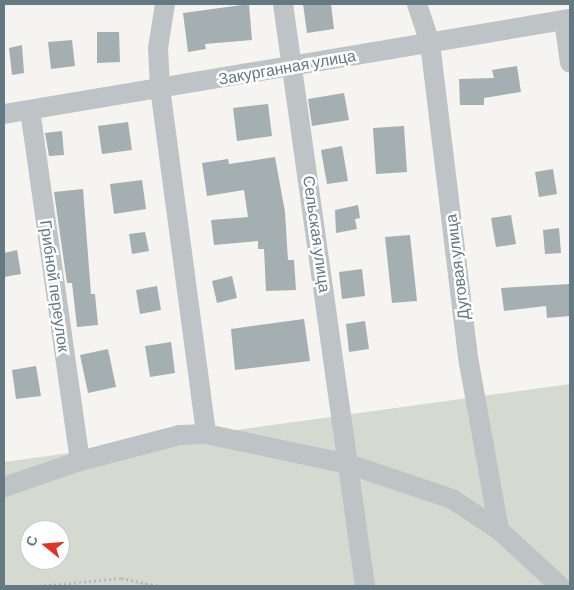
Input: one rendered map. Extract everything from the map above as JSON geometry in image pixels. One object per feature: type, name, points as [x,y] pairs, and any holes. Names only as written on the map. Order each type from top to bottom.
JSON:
[{"type":"street","points":[[165,4],[158,48],[160,88],[206,434]]},
{"type":"street","name":"Сельская улица","points":[[284,4],[365,586]]},
{"type":"street","name":"Дуговая улица","points":[[417,4],[430,43],[469,363],[498,530]]},
{"type":"street","points":[[567,20],[570,63]]},
{"type":"street","name":"Закурганная улица","points":[[4,114],[567,20]]},
{"type":"street","name":"Грибной переулок","points":[[30,110],[80,461]]},
{"type":"street","points":[[4,487],[80,461],[180,435],[206,434],[348,464],[452,499],[498,530],[560,586]]},
{"type":"path","points":[[39,586],[121,578],[158,586]]},
{"type":"shaded area","points":[[570,384],[570,586],[4,586],[4,462]]},
{"type":"building","points":[[249,4],[252,40],[205,44],[206,49],[188,52],[183,13]]},
{"type":"building","points":[[303,4],[331,4],[334,29],[307,33]]},
{"type":"building","points":[[97,32],[119,32],[120,62],[97,63]]},
{"type":"building","points":[[72,40],[75,66],[51,69],[48,42]]},
{"type":"building","points":[[22,45],[24,73],[12,75],[9,48]]},
{"type":"building","points":[[517,66],[521,92],[484,98],[484,105],[460,105],[459,79],[494,78],[492,70]]},
{"type":"building","points":[[344,93],[349,120],[312,126],[308,99]]},
{"type":"building","points":[[268,104],[272,136],[237,141],[233,108]]},
{"type":"building","points":[[128,122],[132,150],[102,154],[98,126]]},
{"type":"building","points":[[404,126],[407,172],[376,174],[373,128]]},
{"type":"building","points":[[62,131],[64,155],[49,156],[45,133]]},
{"type":"building","points":[[342,146],[348,181],[327,184],[321,150]]},
{"type":"building","points":[[275,157],[285,212],[288,260],[294,260],[296,290],[266,291],[264,249],[258,249],[258,241],[214,245],[211,220],[248,217],[244,190],[207,196],[202,163],[228,159],[229,164]]},
{"type":"building","points":[[553,169],[557,194],[539,197],[535,172]]},
{"type":"building","points":[[142,180],[146,209],[114,214],[110,184]]},
{"type":"building","points":[[83,189],[91,294],[95,294],[98,325],[77,327],[72,283],[67,283],[54,192]]},
{"type":"building","points":[[358,205],[360,218],[355,219],[357,229],[336,233],[335,210]]},
{"type":"building","points":[[511,215],[516,244],[496,247],[491,218]]},
{"type":"building","points":[[559,228],[561,253],[545,254],[543,230]]},
{"type":"building","points":[[145,232],[149,251],[132,254],[129,234]]},
{"type":"building","points":[[410,235],[417,301],[392,303],[385,237]]},
{"type":"building","points":[[17,250],[21,274],[4,277],[4,253]]},
{"type":"building","points":[[362,269],[365,296],[342,299],[339,272]]},
{"type":"building","points":[[232,276],[237,298],[217,303],[212,281]]},
{"type":"building","points":[[570,284],[570,316],[547,318],[546,306],[504,311],[501,288]]},
{"type":"building","points":[[157,286],[161,310],[140,314],[136,290]]},
{"type":"building","points":[[304,319],[310,361],[235,370],[231,329]]},
{"type":"building","points":[[365,321],[369,349],[349,352],[346,324]]},
{"type":"building","points":[[171,342],[175,373],[150,377],[145,346]]},
{"type":"building","points":[[108,349],[116,387],[88,393],[80,355]]},
{"type":"building","points":[[36,366],[41,396],[16,399],[12,370]]}]
